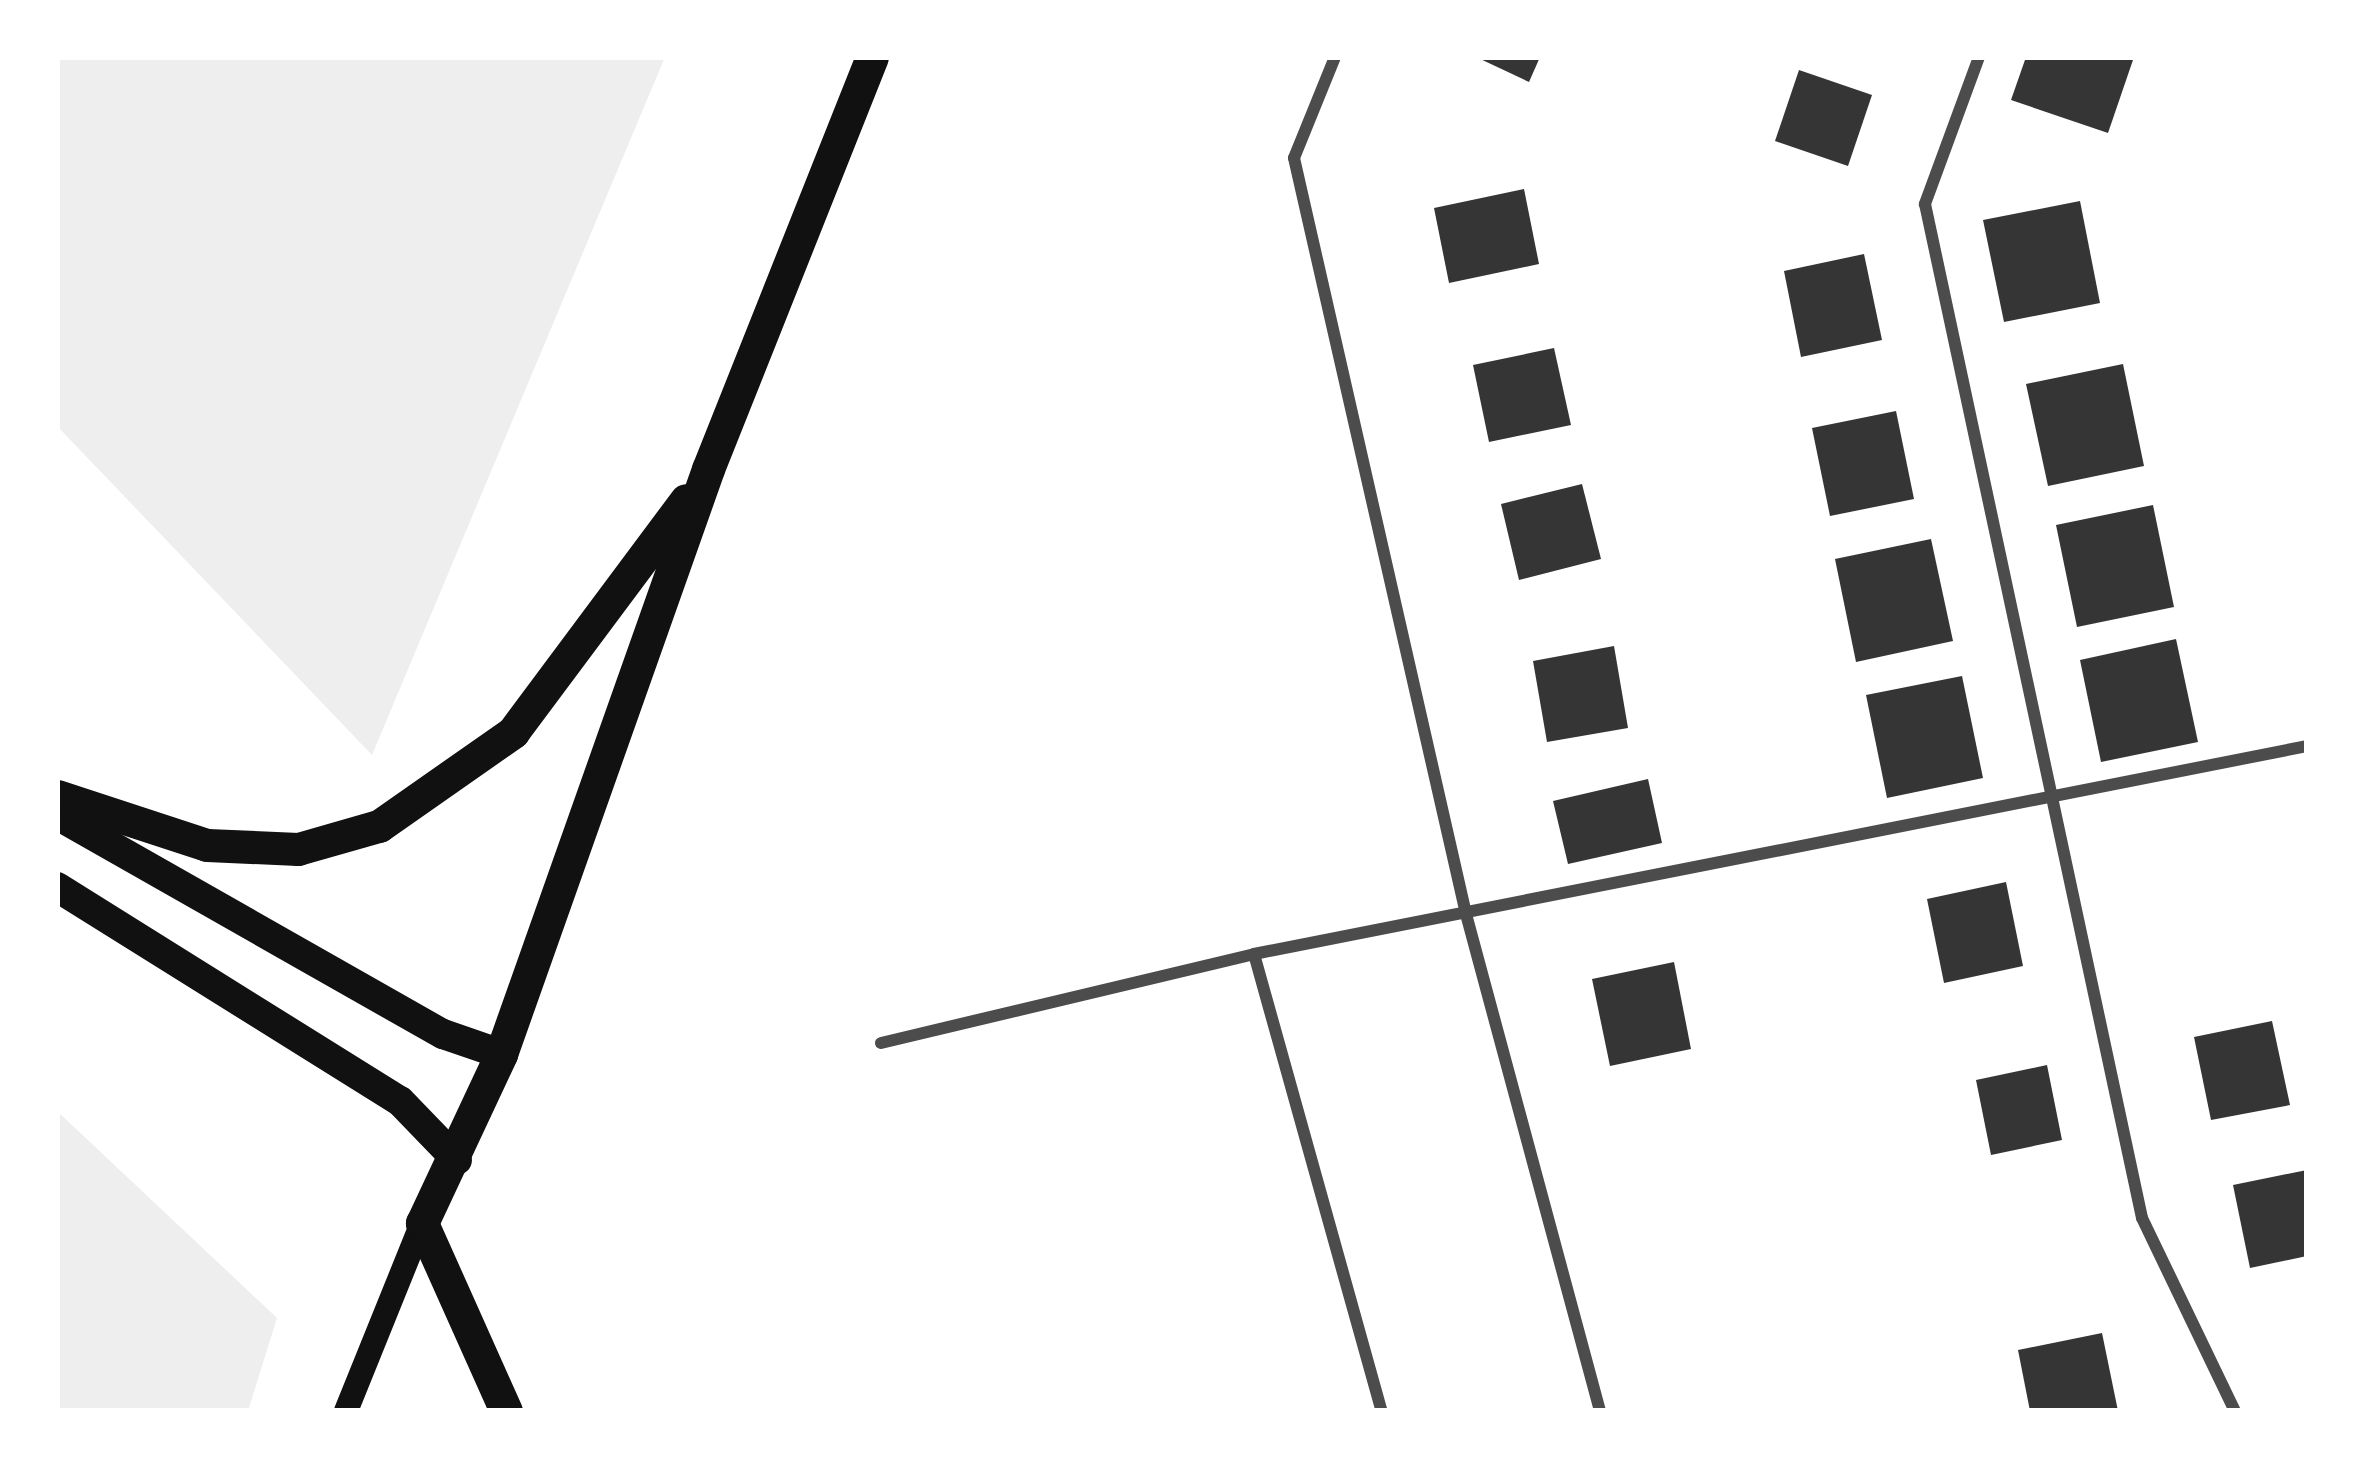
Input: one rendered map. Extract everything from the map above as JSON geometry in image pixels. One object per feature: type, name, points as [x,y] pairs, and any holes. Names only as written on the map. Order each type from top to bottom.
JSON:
[{"type":"highway","points":[[506,1411],[422,1223],[457,1160],[501,1054],[708,470],[872,57]]},
{"type":"highway","points":[[57,796],[207,845],[298,849],[379,826],[514,732],[708,470]]},
{"type":"main road","points":[[57,815],[442,1034],[501,1054]]},
{"type":"main road","points":[[57,887],[400,1101],[457,1160]]},
{"type":"main road","points":[[346,1411],[422,1223]]},
{"type":"street","points":[[1335,57],[1294,158],[1466,914],[1600,1411]]},
{"type":"street","points":[[1979,57],[1925,204],[2142,1218],[2235,1411]]},
{"type":"street","points":[[880,1042],[1254,954],[2307,746]]},
{"type":"street","points":[[1254,954],[1382,1411]]},
{"type":"shaded area","points":[[57,57],[665,57],[372,755],[57,426]]},
{"type":"shaded area","points":[[57,1111],[277,1318],[248,1411],[57,1411]]},
{"type":"building","points":[[1476,57],[1540,57],[1529,82]]},
{"type":"building","points":[[2026,57],[2134,57],[2108,133],[2011,100]]},
{"type":"building","points":[[1799,70],[1872,95],[1848,166],[1775,141]]},
{"type":"building","points":[[1524,189],[1539,264],[1449,283],[1434,208]]},
{"type":"building","points":[[2080,201],[2100,303],[2004,322],[1983,220]]},
{"type":"building","points":[[1864,254],[1882,340],[1801,357],[1784,271]]},
{"type":"building","points":[[1554,348],[1571,425],[1489,442],[1473,365]]},
{"type":"building","points":[[2123,364],[2144,466],[2048,486],[2026,384]]},
{"type":"building","points":[[1896,411],[1914,499],[1830,516],[1812,428]]},
{"type":"building","points":[[1582,484],[1601,559],[1519,580],[1501,504]]},
{"type":"building","points":[[2153,505],[2174,607],[2077,627],[2056,525]]},
{"type":"building","points":[[1931,539],[1953,641],[1856,662],[1835,559]]},
{"type":"building","points":[[2176,639],[2198,742],[2101,762],[2080,660]]},
{"type":"building","points":[[1614,646],[1628,728],[1547,742],[1533,661]]},
{"type":"building","points":[[1962,676],[1983,778],[1887,798],[1866,695]]},
{"type":"building","points":[[1648,779],[1662,843],[1568,864],[1553,801]]},
{"type":"building","points":[[2006,882],[2023,966],[1944,983],[1927,899]]},
{"type":"building","points":[[1674,962],[1691,1049],[1610,1066],[1592,979]]},
{"type":"building","points":[[2272,1021],[2290,1105],[2211,1120],[2194,1037]]},
{"type":"building","points":[[2047,1065],[2062,1140],[1991,1155],[1976,1080]]},
{"type":"building","points":[[2307,1170],[2307,1256],[2250,1268],[2233,1185]]},
{"type":"building","points":[[2102,1333],[2118,1411],[2030,1411],[2018,1350]]}]
